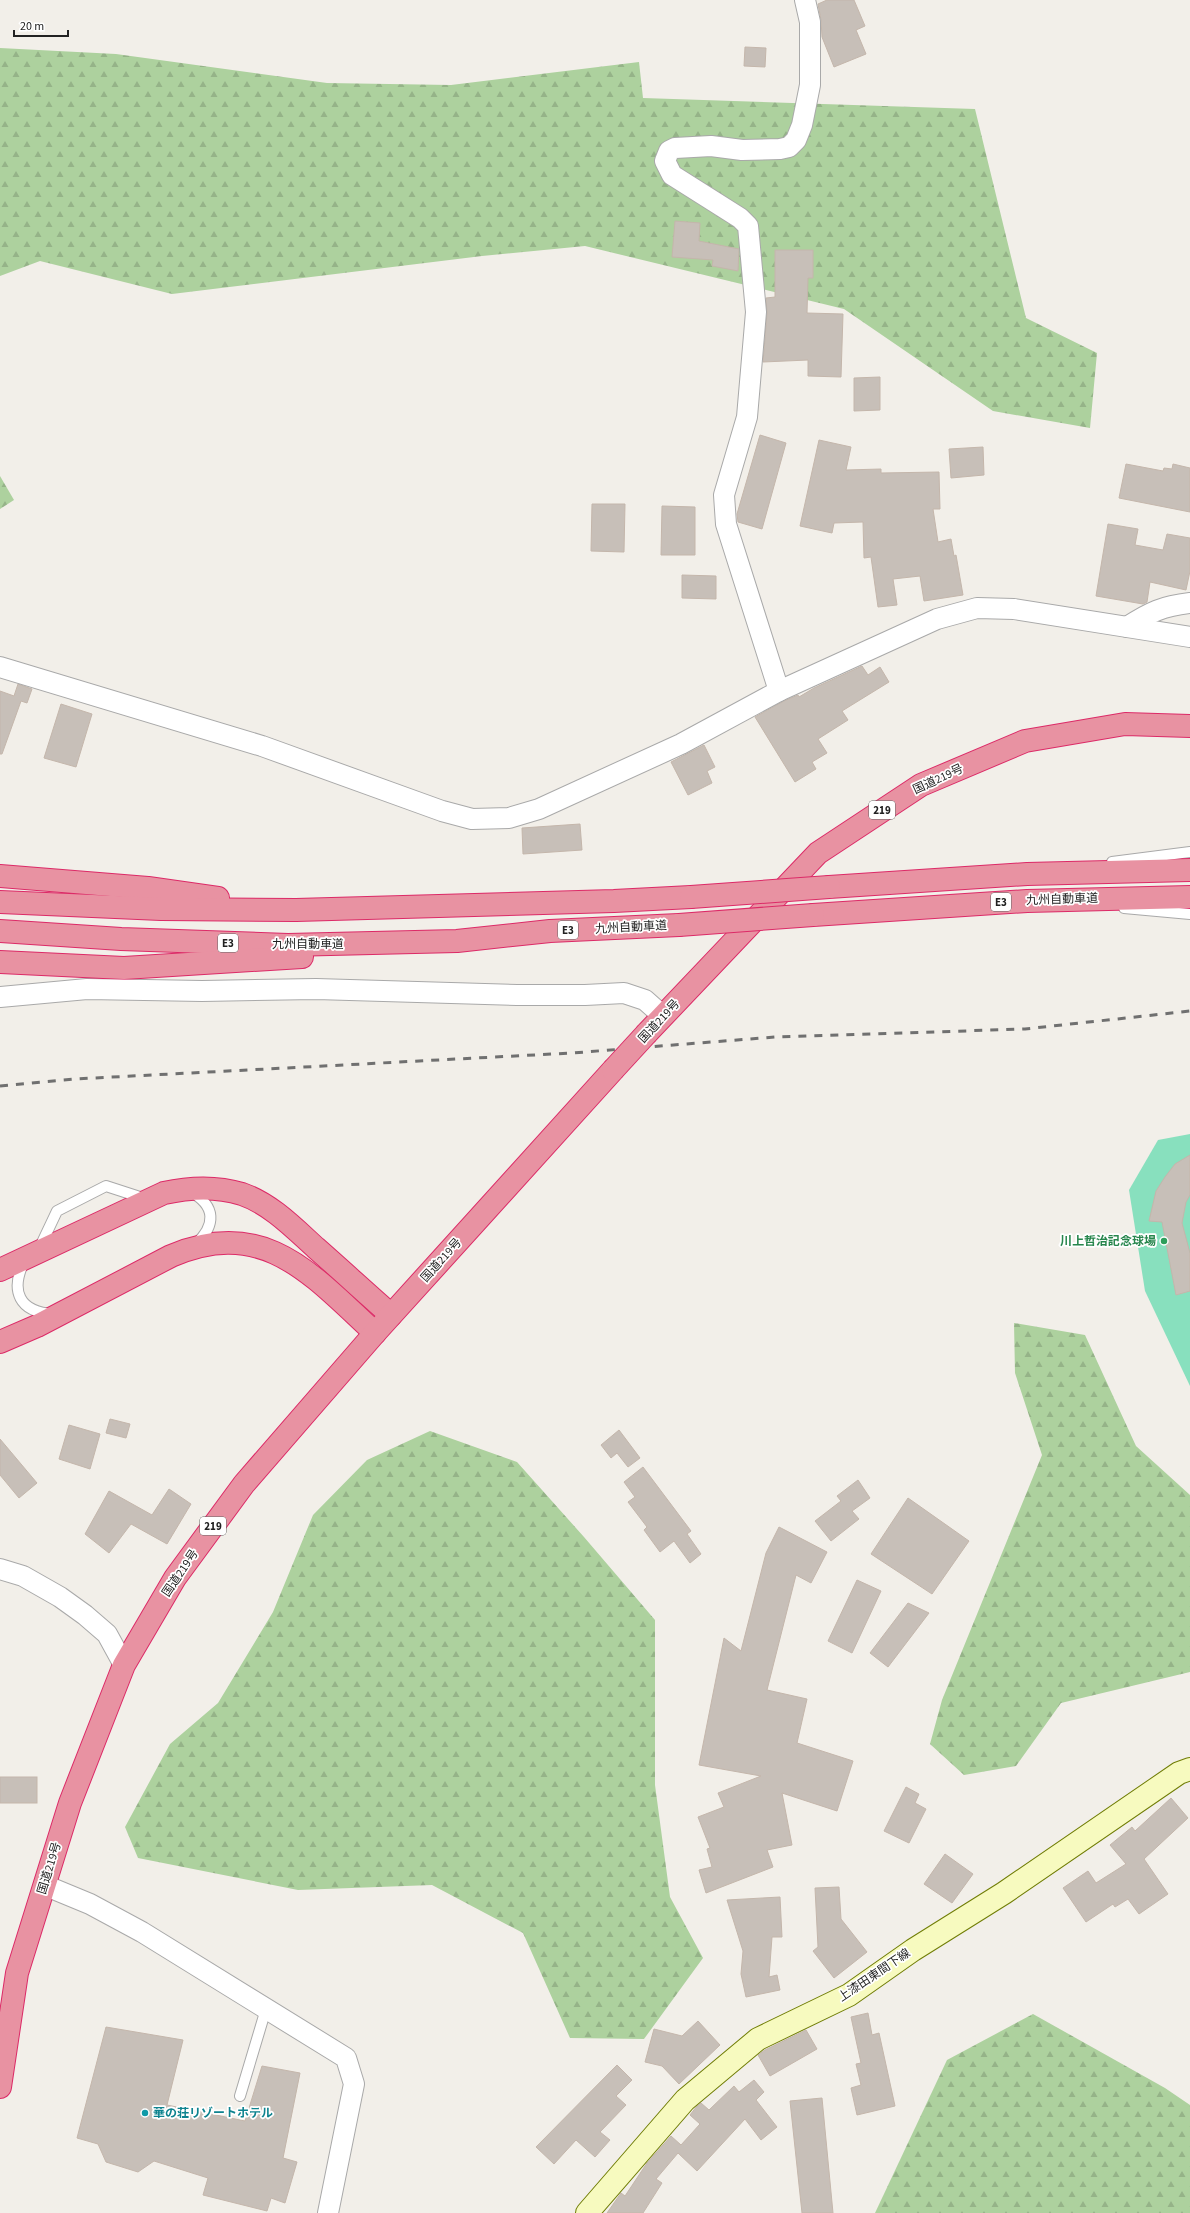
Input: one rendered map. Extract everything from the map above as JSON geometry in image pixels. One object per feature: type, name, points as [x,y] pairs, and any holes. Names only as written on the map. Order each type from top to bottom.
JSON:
[{"type":"highway","name":"国道219号","points":[[0,2087],[17,1973],[70,1803],[124,1666],[175,1578],[244,1484],[375,1333],[647,1033],[818,853],[921,785],[1025,741],[1125,724],[1190,726]]},
{"type":"highway","name":"E3","points":[[0,902],[161,909],[296,910],[606,902],[1027,874],[1190,870]]},
{"type":"highway","points":[[0,876],[148,888],[296,910]]},
{"type":"highway","name":"九州自動車道","points":[[0,931],[288,945],[456,941],[550,931],[679,925],[1027,901],[1190,897]]},
{"type":"highway","points":[[0,962],[124,968],[290,959],[456,941]]},
{"type":"highway","points":[[0,1270],[164,1193],[184,1188],[203,1187],[226,1190],[244,1195],[279,1215],[391,1315]]},
{"type":"highway","points":[[0,1342],[192,1247],[214,1243],[236,1243],[258,1246],[279,1254],[316,1279],[375,1333]]},
{"type":"main road","name":"上漆田東間下線","points":[[587,2213],[685,2100],[758,2039],[849,1995],[913,1950],[1004,1894],[1179,1773],[1190,1768]]},
{"type":"street","points":[[779,691],[726,524],[724,495],[747,417],[756,312],[748,226],[740,218],[672,175],[665,161],[669,151],[675,148],[711,146],[742,150],[780,149],[789,147],[796,140],[802,125],[810,85],[810,22],[805,0]]},
{"type":"street","points":[[1127,627],[1151,612],[1166,606],[1190,602]]},
{"type":"street","points":[[0,668],[262,746],[442,811],[472,819],[509,818],[539,809],[681,744],[779,691],[937,619],[977,608],[1014,609],[1190,637]]},
{"type":"street","points":[[0,997],[87,989],[202,991],[316,989],[585,996],[624,993],[646,1000],[663,1016]]},
{"type":"street","points":[[0,1569],[23,1576],[60,1597],[85,1615],[107,1634],[124,1666]]},
{"type":"street","points":[[44,1885],[90,1904],[142,1932],[346,2058],[354,2084],[328,2213]]},
{"type":"lane","points":[[1027,874],[1190,852]]},
{"type":"lane","points":[[1027,901],[1190,914]]},
{"type":"lane","points":[[59,1314],[43,1313],[32,1309],[22,1300],[16,1290],[17,1279],[57,1211],[106,1186],[149,1200]]},
{"type":"lane","points":[[184,1188],[200,1197],[209,1206],[211,1222],[207,1233],[192,1247]]},
{"type":"lane","points":[[240,2096],[266,2009]]},
{"type":"green space","points":[[0,48],[116,54],[327,83],[451,85],[639,62],[643,98],[975,109],[1026,318],[1097,353],[1090,428],[993,411],[844,309],[585,246],[482,256],[172,294],[40,261],[0,276]]},
{"type":"green space","points":[[0,476],[14,500],[0,509]]},
{"type":"green space","name":"川上哲治記念球場","points":[[1190,1134],[1190,1386],[1145,1291],[1129,1190],[1158,1140]]},
{"type":"green space","points":[[1014,1323],[1085,1335],[1136,1446],[1190,1495],[1190,1672],[1061,1703],[1016,1766],[964,1775],[930,1744],[942,1700],[1042,1455],[1015,1373]]},
{"type":"green space","points":[[430,1431],[517,1462],[655,1620],[655,1785],[670,1897],[703,1958],[644,2039],[570,2038],[523,1933],[432,1885],[298,1890],[138,1858],[125,1827],[170,1744],[218,1703],[273,1612],[313,1515],[367,1460]]},
{"type":"green space","points":[[1033,2014],[1165,2088],[1190,2105],[1190,2213],[875,2213],[947,2060]]},
{"type":"building","points":[[827,0],[854,0],[865,26],[856,30],[866,54],[834,67],[822,37],[818,4]]},
{"type":"building","points":[[745,47],[766,48],[765,67],[744,66]]},
{"type":"building","points":[[675,221],[700,223],[699,241],[739,249],[738,271],[712,266],[713,260],[672,257]]},
{"type":"building","points":[[775,250],[813,250],[813,278],[808,278],[807,313],[843,314],[841,377],[808,376],[808,360],[763,362],[767,313],[766,298],[775,297]]},
{"type":"building","points":[[880,377],[880,410],[854,411],[854,378]]},
{"type":"building","points":[[760,435],[786,443],[762,529],[738,522],[737,514]]},
{"type":"building","points":[[819,440],[851,447],[846,470],[881,469],[881,473],[939,472],[940,509],[933,509],[938,542],[951,539],[954,556],[956,555],[963,595],[924,601],[920,576],[893,579],[897,605],[878,607],[871,557],[864,558],[863,522],[834,523],[832,533],[800,526]]},
{"type":"building","points":[[983,447],[984,475],[951,478],[949,449]]},
{"type":"building","points":[[1126,464],[1163,471],[1164,468],[1172,469],[1173,464],[1190,468],[1190,512],[1119,498]]},
{"type":"building","points":[[592,504],[625,504],[624,552],[591,551]]},
{"type":"building","points":[[662,506],[695,507],[695,555],[661,555]]},
{"type":"building","points":[[1108,524],[1138,529],[1135,545],[1163,550],[1167,534],[1190,538],[1190,571],[1186,590],[1150,582],[1147,602],[1143,604],[1096,596]]},
{"type":"building","points":[[682,575],[716,576],[716,599],[682,598]]},
{"type":"building","points":[[862,666],[868,675],[880,667],[889,682],[842,711],[848,720],[818,739],[827,753],[812,762],[816,769],[795,782],[755,717],[784,701],[798,695],[799,697],[814,688]]},
{"type":"building","points":[[18,684],[32,689],[27,703],[21,701],[2,754],[0,754],[0,691],[14,696]]},
{"type":"building","points":[[61,704],[92,714],[76,767],[44,758]]},
{"type":"building","points":[[704,745],[715,767],[707,771],[712,783],[688,795],[671,762]]},
{"type":"building","points":[[580,824],[582,850],[523,854],[522,828]]},
{"type":"building","points":[[1190,1155],[1190,1195],[1186,1202],[1182,1223],[1190,1253],[1190,1291],[1176,1295],[1162,1222],[1149,1221],[1156,1191],[1175,1164]]},
{"type":"building","points":[[110,1419],[130,1424],[126,1438],[106,1433]]},
{"type":"building","points":[[69,1425],[100,1434],[90,1469],[59,1459]]},
{"type":"building","points":[[619,1430],[640,1458],[628,1467],[617,1453],[611,1458],[601,1445]]},
{"type":"building","points":[[0,1439],[37,1483],[19,1498],[0,1475]]},
{"type":"building","points":[[643,1467],[691,1531],[687,1534],[701,1554],[690,1563],[674,1541],[660,1552],[644,1530],[647,1527],[628,1502],[635,1497],[624,1482]]},
{"type":"building","points":[[858,1480],[870,1498],[852,1511],[859,1519],[831,1541],[815,1521],[841,1501],[837,1496]]},
{"type":"building","points":[[169,1489],[191,1504],[167,1544],[131,1524],[109,1553],[85,1534],[109,1491],[152,1515]]},
{"type":"building","points":[[908,1498],[969,1541],[932,1594],[871,1554]]},
{"type":"building","points":[[779,1527],[827,1552],[811,1583],[796,1575],[767,1690],[807,1699],[797,1743],[853,1761],[837,1811],[782,1793],[792,1845],[767,1850],[773,1867],[706,1893],[699,1870],[712,1867],[707,1849],[710,1848],[698,1817],[724,1807],[718,1793],[761,1776],[699,1765],[724,1638],[741,1651],[766,1553]]},
{"type":"building","points":[[857,1580],[881,1591],[852,1653],[828,1641]]},
{"type":"building","points":[[908,1603],[929,1613],[888,1667],[870,1653]]},
{"type":"building","points":[[0,1777],[37,1777],[37,1803],[0,1803]]},
{"type":"building","points":[[906,1787],[919,1794],[915,1803],[926,1809],[909,1843],[884,1831]]},
{"type":"building","points":[[1171,1798],[1188,1818],[1144,1859],[1168,1894],[1139,1914],[1128,1899],[1115,1907],[1113,1904],[1086,1922],[1063,1888],[1088,1871],[1096,1883],[1126,1864],[1110,1845],[1132,1827],[1135,1831]]},
{"type":"building","points":[[945,1854],[973,1874],[952,1903],[924,1884]]},
{"type":"building","points":[[839,1887],[841,1919],[867,1952],[834,1978],[813,1951],[818,1947],[815,1888]]},
{"type":"building","points":[[780,1897],[782,1937],[772,1937],[769,1977],[777,1975],[780,1990],[746,1997],[741,1974],[743,1951],[727,1900]]},
{"type":"building","points":[[868,2013],[872,2035],[879,2033],[895,2106],[857,2115],[851,2088],[861,2085],[856,2064],[861,2063],[851,2017]]},
{"type":"building","points":[[698,2021],[720,2045],[679,2084],[662,2066],[645,2062],[654,2029],[682,2036]]},
{"type":"building","name":"華の荘リゾートホテル","points":[[106,2027],[183,2040],[167,2105],[245,2121],[262,2066],[300,2073],[283,2158],[297,2162],[285,2203],[271,2198],[267,2211],[203,2195],[208,2178],[154,2161],[138,2172],[106,2162],[98,2144],[77,2138]]},
{"type":"building","points":[[806,2030],[817,2049],[770,2076],[758,2055],[765,2050]]},
{"type":"building","points":[[617,2065],[632,2080],[616,2096],[626,2105],[600,2132],[610,2140],[595,2157],[576,2140],[554,2164],[536,2147]]},
{"type":"building","points":[[754,2080],[764,2092],[756,2100],[777,2127],[761,2140],[745,2119],[697,2171],[678,2153],[656,2179],[662,2183],[643,2213],[607,2213],[621,2193],[625,2196],[647,2163],[671,2136],[681,2145],[700,2124],[690,2115],[697,2106],[701,2103],[709,2110],[734,2086],[739,2092]]},
{"type":"building","points":[[822,2098],[833,2213],[802,2213],[790,2101]]},
{"type":"railway","points":[[0,1086],[75,1079],[572,1053],[775,1037],[1025,1029],[1190,1011]]},
{"type":"place","name":"川上哲治記念球場","points":[[1164,1241]]},
{"type":"place","name":"華の荘リゾートホテル","points":[[145,2113]]}]
